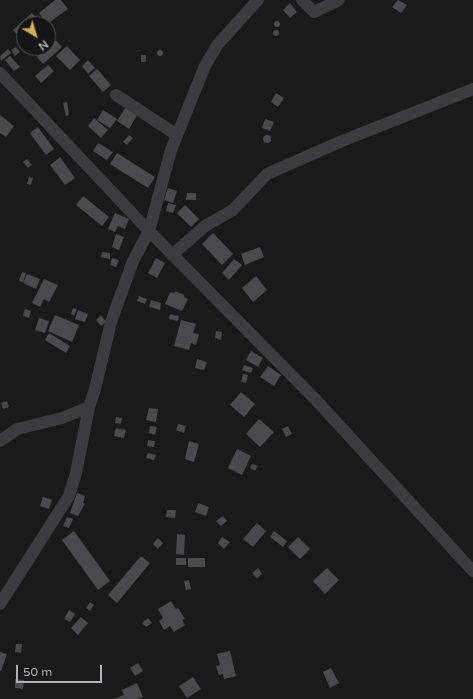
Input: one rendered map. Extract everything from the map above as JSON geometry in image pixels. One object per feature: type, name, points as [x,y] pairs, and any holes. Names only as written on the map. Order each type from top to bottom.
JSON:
[{"type":"street","points":[[0,604],[69,496],[76,473],[88,407],[95,389],[114,315],[133,261],[149,231],[171,150],[212,52],[258,0]]},
{"type":"street","points":[[302,0],[314,12],[339,0]]},
{"type":"street","points":[[0,73],[172,255],[316,400],[473,571]]},
{"type":"street","points":[[172,255],[205,226],[233,210],[267,174],[342,141],[473,89]]},
{"type":"street","points":[[116,95],[177,135]]},
{"type":"street","points":[[0,441],[17,429],[62,418],[88,407]]},
{"type":"building","points":[[55,0],[61,0],[68,9],[56,18],[56,16],[41,16],[39,13]]},
{"type":"building","points":[[398,0],[407,5],[401,13],[392,7]]},
{"type":"building","points":[[290,3],[297,12],[290,18],[283,10]]},
{"type":"building","points":[[277,21],[280,24],[277,27],[274,24]]},
{"type":"building","points":[[276,30],[279,33],[276,36],[273,33]]},
{"type":"building","points":[[56,40],[62,47],[56,52]]},
{"type":"building","points":[[67,46],[80,60],[70,70],[56,56]]},
{"type":"building","points":[[16,47],[16,55],[15,56],[11,50]]},
{"type":"building","points":[[8,49],[11,53],[1,61],[0,56]]},
{"type":"building","points":[[160,50],[163,53],[160,56],[157,53]]},
{"type":"building","points":[[141,55],[146,55],[146,62],[141,62]]},
{"type":"building","points":[[10,56],[20,67],[14,71],[5,60]]},
{"type":"building","points":[[38,56],[52,56],[43,64],[37,57]]},
{"type":"building","points":[[88,60],[95,68],[88,74],[82,66]]},
{"type":"building","points":[[48,65],[54,71],[41,83],[35,76]]},
{"type":"building","points":[[97,69],[111,85],[103,92],[89,76]]},
{"type":"building","points":[[276,93],[284,98],[278,107],[271,102]]},
{"type":"building","points":[[67,102],[69,115],[66,116],[63,103]]},
{"type":"building","points":[[127,105],[139,112],[129,129],[117,121]]},
{"type":"building","points":[[103,110],[117,119],[110,128],[97,120]]},
{"type":"building","points":[[0,115],[14,126],[6,137],[0,133]]},
{"type":"building","points":[[94,118],[108,130],[101,138],[88,126]]},
{"type":"building","points":[[265,119],[274,122],[270,131],[262,128]]},
{"type":"building","points":[[38,127],[54,149],[46,155],[30,133]]},
{"type":"building","points":[[129,135],[133,138],[127,145],[123,142]]},
{"type":"building","points":[[265,135],[269,135],[271,139],[269,143],[265,143],[263,141],[263,137]]},
{"type":"building","points":[[98,143],[113,152],[107,160],[93,151]]},
{"type":"building","points":[[117,153],[155,177],[148,188],[110,164]]},
{"type":"building","points":[[60,157],[75,178],[65,185],[50,165]]},
{"type":"building","points":[[27,159],[32,165],[28,168],[23,162]]},
{"type":"building","points":[[29,177],[33,178],[31,185],[27,184]]},
{"type":"building","points":[[168,188],[177,191],[173,203],[164,200]]},
{"type":"building","points":[[187,193],[196,193],[196,200],[186,200]]},
{"type":"building","points":[[83,196],[109,217],[102,226],[76,205]]},
{"type":"building","points":[[168,203],[176,205],[173,213],[166,211]]},
{"type":"building","points":[[185,205],[199,219],[191,227],[177,213]]},
{"type":"building","points":[[115,213],[129,219],[125,229],[118,226],[115,232],[108,229]]},
{"type":"building","points":[[213,233],[233,254],[222,265],[202,244]]},
{"type":"building","points":[[116,234],[124,237],[119,250],[112,247]]},
{"type":"building","points":[[260,247],[264,257],[245,265],[241,254]]},
{"type":"building","points":[[102,252],[110,253],[110,259],[101,257]]},
{"type":"building","points":[[112,258],[119,260],[116,267],[110,265]]},
{"type":"building","points":[[156,258],[165,263],[157,278],[148,273]]},
{"type":"building","points":[[234,259],[242,265],[229,280],[222,273]]},
{"type":"building","points":[[22,272],[26,273],[23,282],[19,281]]},
{"type":"building","points":[[27,274],[40,279],[36,289],[23,283]]},
{"type":"building","points":[[256,276],[267,290],[253,302],[242,288]]},
{"type":"building","points":[[44,279],[58,285],[49,302],[44,299],[40,307],[32,303]]},
{"type":"building","points":[[175,291],[184,295],[184,297],[188,299],[182,311],[165,304],[170,292],[174,293]]},
{"type":"building","points":[[139,296],[147,299],[145,304],[137,301]]},
{"type":"building","points":[[151,300],[161,303],[160,310],[149,307]]},
{"type":"building","points":[[73,308],[77,309],[74,316],[71,314]]},
{"type":"building","points":[[25,309],[31,311],[29,318],[23,316]]},
{"type":"building","points":[[78,310],[88,314],[85,322],[75,319]]},
{"type":"building","points":[[170,314],[179,316],[178,321],[169,319]]},
{"type":"building","points":[[55,315],[79,325],[72,342],[48,331]]},
{"type":"building","points":[[101,315],[106,322],[101,326],[96,320]]},
{"type":"building","points":[[39,318],[49,321],[45,333],[35,330]]},
{"type":"building","points":[[181,320],[196,324],[193,333],[199,334],[196,345],[191,343],[189,350],[174,346]]},
{"type":"building","points":[[216,331],[222,332],[221,340],[215,338]]},
{"type":"building","points":[[49,333],[70,346],[66,353],[45,340]]},
{"type":"building","points":[[251,351],[263,358],[258,367],[246,360]]},
{"type":"building","points":[[197,359],[207,362],[204,370],[195,368]]},
{"type":"building","points":[[244,365],[253,368],[251,373],[242,370]]},
{"type":"building","points":[[268,366],[281,375],[274,386],[260,377]]},
{"type":"building","points":[[243,374],[248,375],[246,383],[241,382]]},
{"type":"building","points":[[241,392],[255,404],[244,417],[230,405]]},
{"type":"building","points":[[7,401],[9,407],[3,409],[1,403]]},
{"type":"building","points":[[149,408],[158,409],[156,422],[146,420]]},
{"type":"building","points":[[116,417],[122,418],[121,424],[115,423]]},
{"type":"building","points":[[259,419],[274,432],[260,447],[246,434]]},
{"type":"building","points":[[178,424],[186,426],[184,433],[176,430]]},
{"type":"building","points":[[150,426],[157,427],[155,435],[149,433]]},
{"type":"building","points":[[288,426],[292,434],[286,437],[282,429]]},
{"type":"building","points":[[116,428],[126,430],[124,438],[114,436]]},
{"type":"building","points":[[148,440],[155,441],[154,447],[147,446]]},
{"type":"building","points":[[189,441],[199,444],[194,462],[185,459]]},
{"type":"building","points":[[237,449],[251,456],[242,475],[228,468]]},
{"type":"building","points":[[148,453],[156,455],[154,460],[146,458]]},
{"type":"building","points":[[252,464],[258,466],[255,471],[250,468]]},
{"type":"building","points":[[77,493],[85,496],[83,503],[85,504],[78,516],[70,513]]},
{"type":"building","points":[[43,497],[52,500],[49,509],[40,506]]},
{"type":"building","points":[[198,503],[209,507],[206,516],[195,512]]},
{"type":"building","points":[[167,510],[176,510],[175,518],[166,517]]},
{"type":"building","points":[[223,516],[227,521],[221,526],[216,521]]},
{"type":"building","points":[[67,517],[73,519],[69,528],[63,526]]},
{"type":"building","points":[[257,523],[266,531],[253,547],[243,539]]},
{"type":"building","points":[[74,531],[110,581],[98,590],[62,540]]},
{"type":"building","points":[[274,531],[287,541],[283,547],[270,537]]},
{"type":"building","points":[[177,534],[185,535],[184,555],[176,554]]},
{"type":"building","points":[[222,537],[230,542],[224,549],[218,543]]},
{"type":"building","points":[[298,537],[310,549],[300,559],[288,547]]},
{"type":"building","points":[[158,538],[163,543],[158,549],[153,544]]},
{"type":"building","points":[[141,556],[150,563],[117,603],[108,595]]},
{"type":"building","points":[[176,558],[186,558],[186,565],[176,565]]},
{"type":"building","points":[[188,558],[205,558],[205,567],[188,567]]},
{"type":"building","points":[[258,568],[262,574],[257,578],[252,573]]},
{"type":"building","points":[[327,568],[339,580],[325,594],[313,581]]},
{"type":"building","points":[[189,580],[191,589],[186,590],[184,581]]},
{"type":"building","points":[[171,601],[176,609],[178,608],[185,619],[182,620],[185,625],[174,632],[170,626],[164,630],[159,621],[163,618],[158,609]]},
{"type":"building","points":[[90,602],[94,605],[90,611],[86,608]]},
{"type":"building","points":[[69,610],[75,614],[70,622],[64,619]]},
{"type":"building","points":[[81,617],[88,623],[78,635],[71,628]]},
{"type":"building","points":[[148,618],[152,623],[146,627],[142,623]]},
{"type":"building","points":[[16,644],[22,644],[21,653],[15,652]]},
{"type":"building","points":[[230,651],[236,676],[224,679],[223,674],[219,675],[216,666],[220,665],[217,654]]},
{"type":"building","points":[[0,652],[7,654],[1,671],[0,671]]},
{"type":"building","points":[[138,663],[143,671],[135,676],[130,668]]},
{"type":"building","points":[[331,668],[339,683],[330,688],[323,672]]},
{"type":"building","points":[[193,677],[201,689],[187,698],[179,686]]},
{"type":"building","points":[[15,679],[24,680],[23,689],[15,688]]},
{"type":"building","points":[[137,683],[143,697],[138,699],[114,699],[124,695],[122,690]]}]
